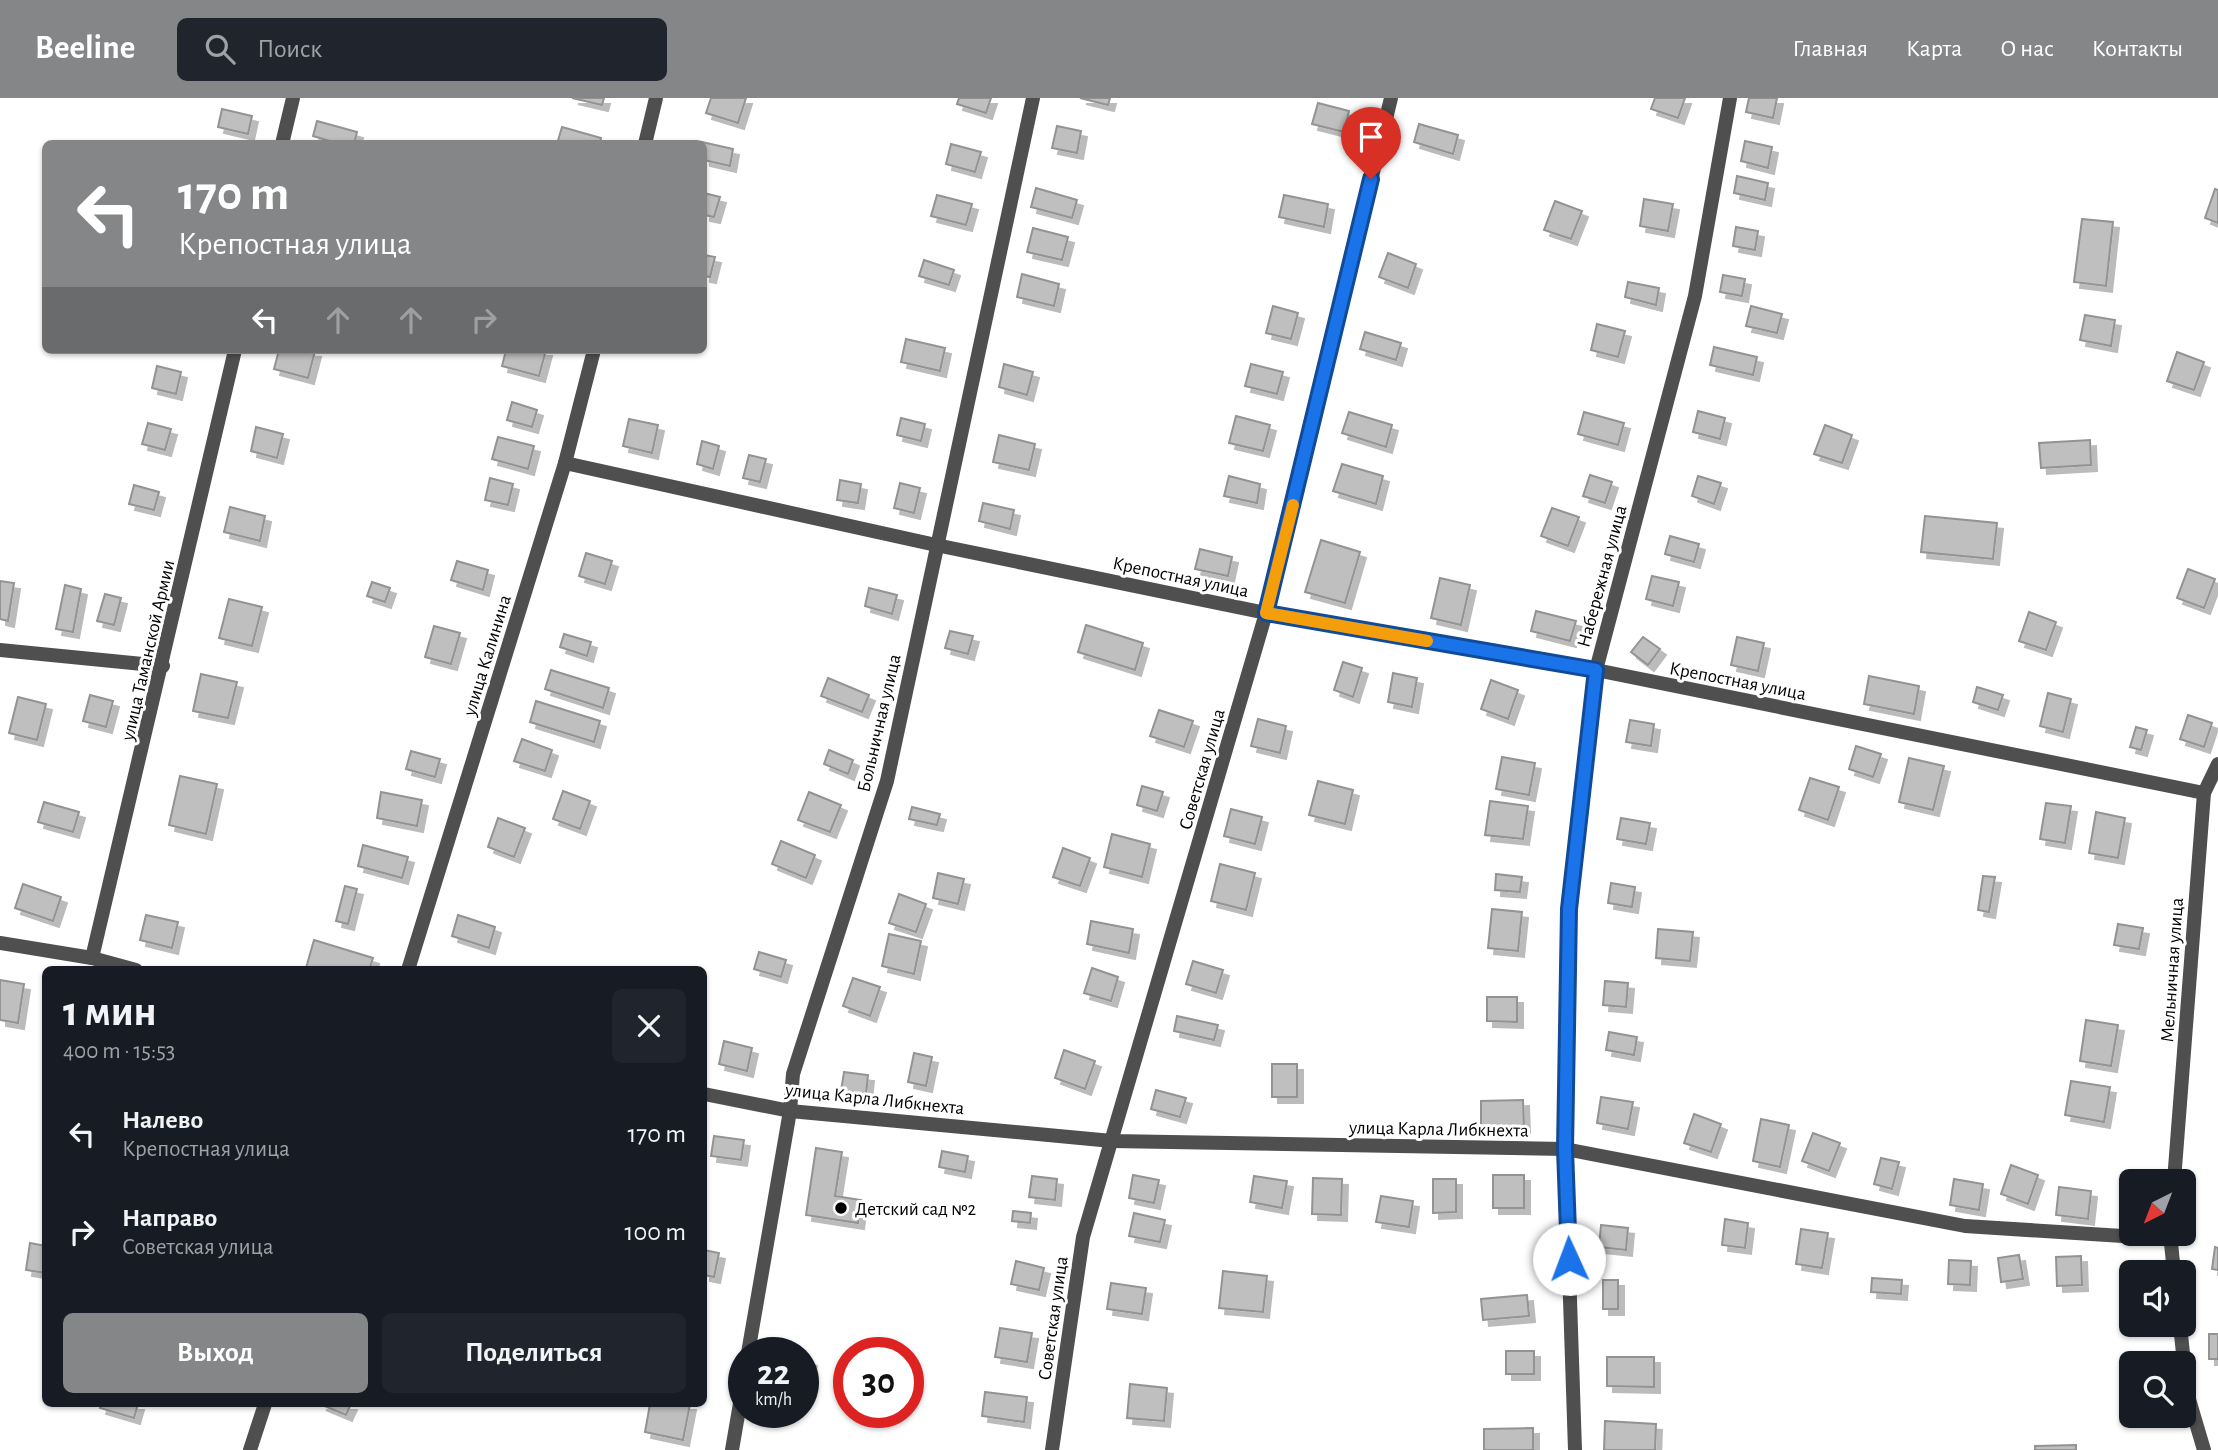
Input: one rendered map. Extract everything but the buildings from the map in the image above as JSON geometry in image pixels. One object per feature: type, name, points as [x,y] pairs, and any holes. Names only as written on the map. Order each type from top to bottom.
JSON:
[{"type":"street","points":[[283,140],[293,98]]},
{"type":"street","points":[[646,140],[656,98]]},
{"type":"street","name":"Больничная улица","points":[[751,1337],[790,1111],[793,1074],[887,782],[1033,98]]},
{"type":"street","name":"Советская улица","points":[[1052,1450],[1083,1237],[1266,613],[1391,98]]},
{"type":"street","name":"Набережная улица","points":[[1575,1450],[1565,1149],[1569,909],[1596,670],[1695,296],[1730,98]]},
{"type":"street","name":"улица Таманской Армии","points":[[92,958],[163,666],[234,354]]},
{"type":"street","name":"улица Калинина","points":[[409,966],[565,463],[593,354]]},
{"type":"street","name":"Крепостная улица","points":[[565,463],[936,545],[1266,613],[1596,670],[2204,793]]},
{"type":"street","points":[[0,650],[163,666]]},
{"type":"street","name":"Мельничная улица","points":[[2175,1169],[2204,793],[2218,765]]},
{"type":"street","points":[[0,943],[92,958],[121,966]]},
{"type":"street","name":"улица Карла Либкнехта","points":[[707,1095],[790,1111],[1112,1140],[1565,1149],[1965,1226],[2119,1234]]},
{"type":"street","points":[[250,1450],[264,1407]]},
{"type":"street","points":[[2196,1423],[2204,1450]]},
{"type":"street","points":[[732,1450],[736,1428]]},
{"type":"slow traffic","points":[[1293,505],[1266,613],[1427,641]]},
{"type":"place","name":"Детский сад №2","points":[[841,1208]]},
{"type":"route","points":[[1371,179],[1266,613],[1596,670],[1569,909],[1565,1149],[1569,1259]]}]
